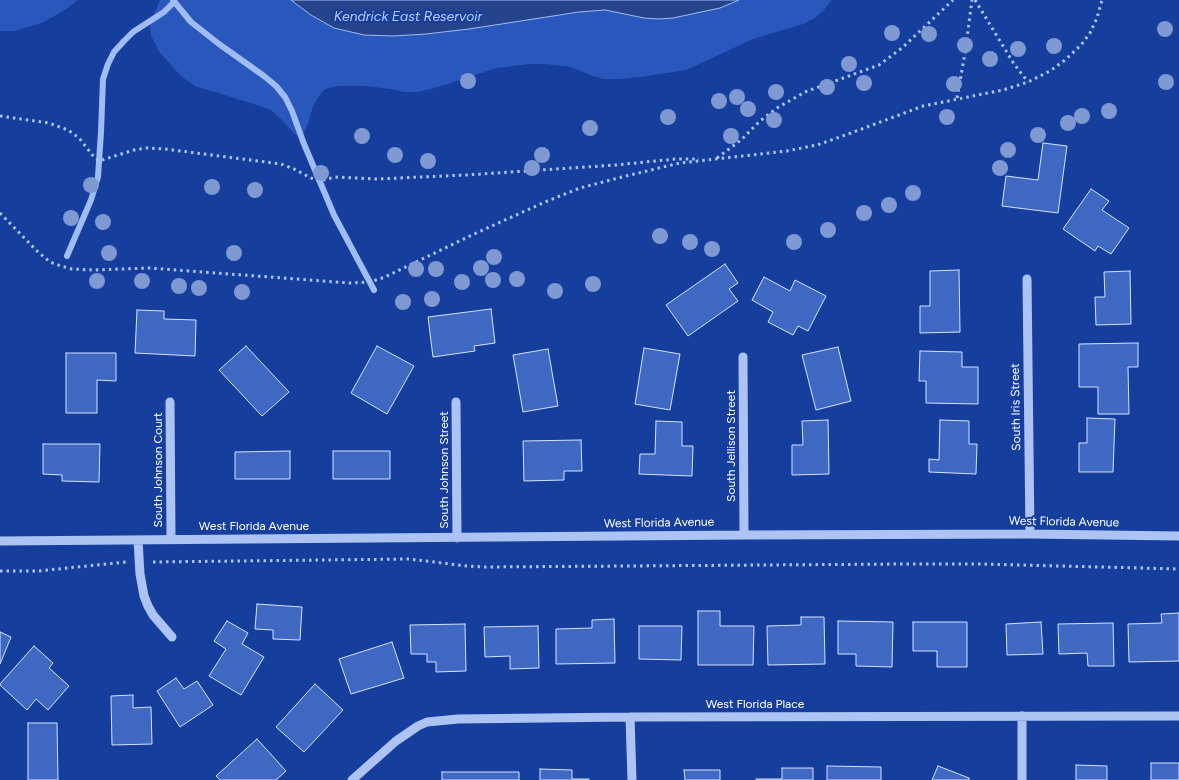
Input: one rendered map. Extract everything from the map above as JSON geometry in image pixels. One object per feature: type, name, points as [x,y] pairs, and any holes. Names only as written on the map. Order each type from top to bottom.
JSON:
[{"type":"street","name":"South Iris Street","points":[[1027,279],[1030,534]]},
{"type":"street","name":"South Jellison Street","points":[[743,357],[744,535]]},
{"type":"street","name":"South Johnson Court","points":[[170,402],[172,539]]},
{"type":"street","name":"South Johnson Street","points":[[456,402],[457,538]]},
{"type":"street","name":"West Florida Avenue","points":[[0,541],[744,535],[1030,534],[1179,536]]},
{"type":"street","points":[[138,540],[142,586],[148,606],[161,626],[172,637]]},
{"type":"street","points":[[1022,716],[1022,780]]},
{"type":"street","name":"West Florida Place","points":[[352,780],[405,734],[418,726],[427,722],[458,719],[1179,716]]},
{"type":"street","points":[[630,717],[632,780]]},
{"type":"path","points":[[0,116],[49,123],[68,130],[79,138],[94,157],[100,161],[146,148],[281,164],[320,181],[335,177],[378,179],[466,175],[675,159],[716,159],[777,108],[805,92],[879,65],[902,48],[954,0]]},
{"type":"path","points":[[957,98],[974,0]]},
{"type":"path","points":[[974,0],[1014,64],[1028,82]]},
{"type":"path","points":[[0,213],[50,262],[72,269],[149,268],[350,283],[370,282],[385,277],[474,234],[580,188],[680,163],[787,151],[817,145],[923,106],[1003,90],[1028,82],[1050,71],[1081,45],[1090,33],[1102,0]]},
{"type":"path","points":[[0,570],[38,571],[139,562],[409,559],[486,567],[981,564],[1179,569]]},
{"type":"shaded area","points":[[0,0],[78,0],[44,22],[15,31],[0,31]]},
{"type":"shaded area","points":[[160,0],[291,0],[311,15],[334,28],[363,35],[393,36],[469,29],[579,12],[606,10],[644,18],[720,8],[739,0],[832,0],[815,18],[803,24],[753,39],[686,70],[640,77],[603,79],[571,67],[529,64],[497,68],[419,92],[404,92],[365,86],[338,86],[325,89],[313,106],[304,133],[299,136],[271,110],[195,86],[182,77],[160,53],[151,35],[150,26]]},
{"type":"water","name":"Kendrick East Reservoir","points":[[291,0],[739,0],[720,8],[673,18],[644,18],[605,10],[579,12],[469,29],[393,36],[364,35],[334,28],[311,15]]},
{"type":"building","points":[[1043,143],[1067,146],[1058,213],[1002,206],[1006,176],[1038,180]]},
{"type":"building","points":[[1091,189],[1109,201],[1102,210],[1129,228],[1111,254],[1098,246],[1095,251],[1063,229]]},
{"type":"building","points":[[725,264],[738,283],[729,289],[738,301],[688,336],[666,305]]},
{"type":"building","points":[[959,270],[960,332],[920,333],[920,306],[930,306],[930,271]]},
{"type":"building","points":[[1130,271],[1131,324],[1096,325],[1095,297],[1105,297],[1104,272]]},
{"type":"building","points":[[764,277],[790,291],[795,280],[826,296],[808,331],[798,326],[793,335],[768,322],[773,312],[752,300]]},
{"type":"building","points":[[491,309],[495,343],[474,346],[475,351],[433,357],[428,317]]},
{"type":"building","points":[[137,310],[164,311],[164,319],[196,320],[195,356],[135,353]]},
{"type":"building","points":[[1138,343],[1138,367],[1128,367],[1129,414],[1098,414],[1098,387],[1079,387],[1079,344]]},
{"type":"building","points":[[246,346],[289,392],[262,416],[219,370]]},
{"type":"building","points":[[377,346],[414,366],[387,414],[351,393]]},
{"type":"building","points":[[838,347],[851,401],[816,410],[802,355]]},
{"type":"building","points":[[644,348],[680,354],[670,410],[635,404]]},
{"type":"building","points":[[548,349],[558,406],[523,412],[513,355]]},
{"type":"building","points":[[920,351],[962,352],[962,367],[978,367],[978,404],[926,403],[926,381],[919,381]]},
{"type":"building","points":[[66,353],[116,353],[116,381],[97,380],[97,413],[66,413]]},
{"type":"building","points":[[1087,418],[1115,419],[1113,472],[1079,472],[1079,443],[1087,443]]},
{"type":"building","points":[[828,420],[829,474],[792,475],[792,445],[803,445],[802,421]]},
{"type":"building","points":[[940,420],[969,421],[969,444],[977,444],[976,474],[929,472],[929,459],[939,460]]},
{"type":"building","points":[[656,421],[682,422],[682,446],[693,446],[692,476],[639,474],[640,454],[655,454]]},
{"type":"building","points":[[581,440],[582,471],[564,471],[564,480],[524,481],[523,441]]},
{"type":"building","points":[[43,444],[100,444],[99,482],[62,481],[62,475],[43,474]]},
{"type":"building","points":[[290,451],[290,479],[235,479],[235,452]]},
{"type":"building","points":[[333,451],[390,451],[390,479],[333,479]]},
{"type":"building","points":[[257,604],[302,607],[300,640],[273,639],[273,630],[255,629]]},
{"type":"building","points":[[698,611],[720,611],[720,626],[754,626],[753,665],[698,665]]},
{"type":"building","points":[[1179,613],[1179,661],[1129,662],[1128,624],[1162,623],[1161,614]]},
{"type":"building","points":[[801,617],[824,617],[825,664],[768,665],[767,626],[801,625]]},
{"type":"building","points":[[614,619],[615,663],[556,664],[556,629],[592,628],[592,620]]},
{"type":"building","points":[[227,621],[248,633],[242,644],[264,657],[241,695],[209,676],[226,649],[214,641]]},
{"type":"building","points":[[838,621],[893,622],[892,667],[856,666],[856,654],[838,654]]},
{"type":"building","points":[[913,622],[967,622],[967,667],[937,667],[937,651],[913,651]]},
{"type":"building","points":[[1041,622],[1043,654],[1007,655],[1006,624]]},
{"type":"building","points":[[1113,623],[1114,666],[1088,666],[1087,653],[1059,654],[1058,624]]},
{"type":"building","points":[[465,624],[466,671],[436,672],[436,662],[427,662],[427,654],[411,654],[410,625]]},
{"type":"building","points":[[538,626],[539,668],[510,669],[510,656],[485,657],[484,627]]},
{"type":"building","points":[[639,626],[682,626],[681,660],[639,659]]},
{"type":"building","points":[[0,632],[11,637],[0,664]]},
{"type":"building","points":[[392,642],[404,678],[351,694],[339,659]]},
{"type":"building","points":[[34,646],[53,663],[49,668],[69,686],[48,710],[36,699],[27,710],[0,685]]},
{"type":"building","points":[[176,678],[184,689],[197,681],[213,705],[180,727],[157,691]]},
{"type":"building","points":[[315,684],[343,710],[304,752],[276,727]]},
{"type":"building","points":[[133,695],[133,708],[151,707],[152,744],[112,745],[111,696]]},
{"type":"building","points":[[28,723],[57,723],[58,780],[28,780]]},
{"type":"building","points":[[257,739],[286,771],[276,780],[220,780],[216,776]]},
{"type":"building","points":[[1151,763],[1179,763],[1179,780],[1151,780]]},
{"type":"building","points":[[1076,765],[1107,766],[1107,780],[1076,780]]},
{"type":"building","points":[[827,766],[881,767],[881,780],[827,780]]},
{"type":"building","points":[[938,766],[969,778],[969,780],[932,780]]},
{"type":"building","points":[[782,768],[813,768],[813,780],[756,780],[782,779]]},
{"type":"building","points":[[540,769],[572,770],[572,779],[589,780],[540,780]]},
{"type":"building","points":[[684,770],[720,770],[720,780],[685,780]]},
{"type":"building","points":[[442,772],[519,772],[519,780],[442,780]]},
{"type":"waterway","points":[[173,0],[191,22],[264,76],[285,97],[334,215],[374,290]]},
{"type":"waterway","points":[[67,256],[91,200],[98,177],[103,79],[108,64],[114,52],[133,32],[164,12],[174,2]]}]
